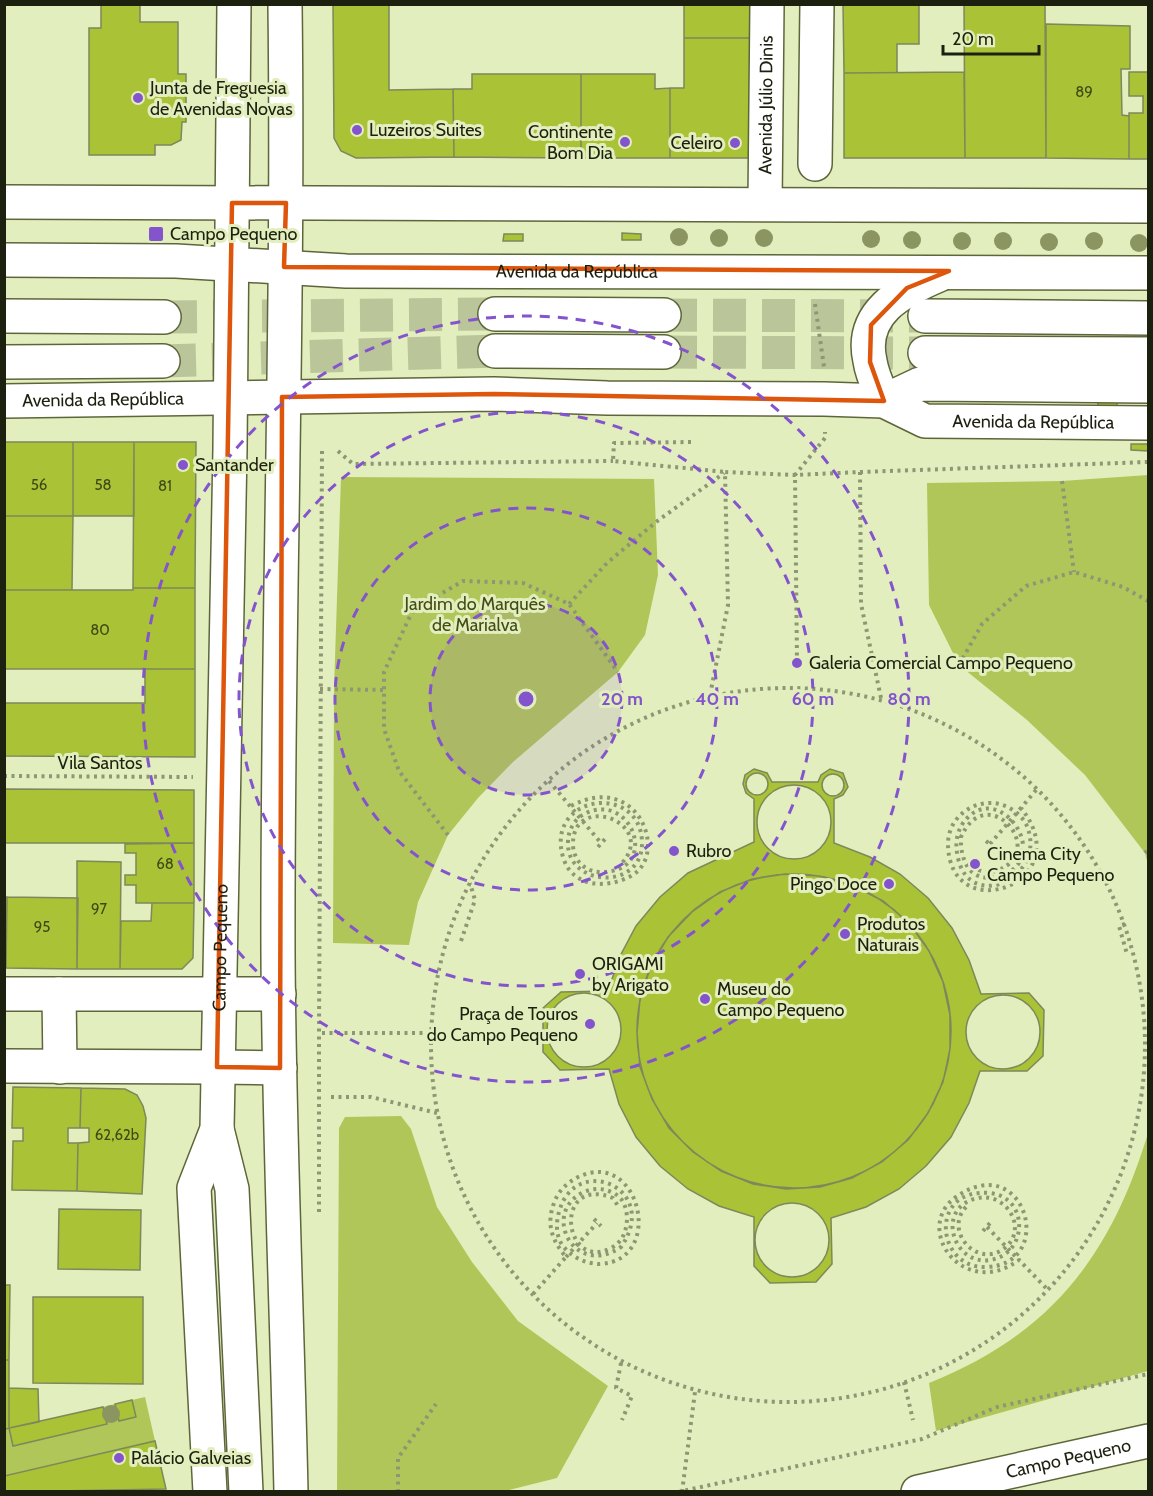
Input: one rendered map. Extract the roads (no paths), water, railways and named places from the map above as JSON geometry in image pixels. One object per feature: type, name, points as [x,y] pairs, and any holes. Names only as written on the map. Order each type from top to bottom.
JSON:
[{"type":"main road","name":"Campo Pequeno","points":[[210,1491],[194,1188],[217,1129],[230,398],[234,4]]},
{"type":"main road","points":[[285,4],[286,203],[282,397],[279,994],[291,1491]]},
{"type":"main road","name":"Avenida Júlio Dinis","points":[[765,204],[767,4]]},
{"type":"main road","points":[[815,164],[817,4]]},
{"type":"main road","points":[[4,202],[1149,206]]},
{"type":"main road","name":"Avenida da República","points":[[4,260],[176,261],[345,271],[1149,273]]},
{"type":"main road","points":[[884,402],[870,362],[868,343],[871,325],[885,305],[907,288],[949,271]]},
{"type":"main road","points":[[495,314],[664,315]]},
{"type":"main road","points":[[4,316],[164,317]]},
{"type":"main road","points":[[926,316],[1149,318]]},
{"type":"main road","points":[[495,351],[664,352]]},
{"type":"main road","points":[[926,353],[1149,354]]},
{"type":"main road","points":[[4,362],[163,362]]},
{"type":"main road","name":"Avenida da República","points":[[884,402],[920,384],[1149,386]]},
{"type":"main road","name":"Avenida da República","points":[[4,401],[494,394],[607,398],[824,399],[884,402],[925,421],[1149,423]]},
{"type":"main road","points":[[4,994],[279,994]]},
{"type":"main road","points":[[59,994],[60,1067]]},
{"type":"main road","points":[[4,1066],[280,1068]]},
{"type":"main road","points":[[217,1129],[232,1190],[246,1491]]},
{"type":"main road","name":"Campo Pequeno","points":[[918,1491],[1149,1441]]},
{"type":"tunnel","points":[[164,317],[495,314]]},
{"type":"tunnel","points":[[664,315],[925,316]]},
{"type":"tunnel","points":[[163,361],[495,351]]},
{"type":"tunnel","points":[[664,352],[925,353]]},
{"type":"place","name":"Junta de Freguesia de Avenidas Novas","points":[[138,98]]},
{"type":"place","name":"Luzeiros Suites","points":[[357,130]]},
{"type":"place","name":"Continente Bom Dia","points":[[625,142]]},
{"type":"place","name":"Celeiro","points":[[735,143]]},
{"type":"place","name":"Campo Pequeno","points":[[156,234]]},
{"type":"place","name":"Santander","points":[[183,465]]},
{"type":"place","name":"Galeria Comercial Campo Pequeno","points":[[797,663]]},
{"type":"place","name":"Rubro","points":[[674,851]]},
{"type":"place","name":"Cinema City Campo Pequeno","points":[[975,864]]},
{"type":"place","name":"Pingo Doce","points":[[889,884]]},
{"type":"place","name":"Produtos Naturais","points":[[845,934]]},
{"type":"place","name":"ORIGAMI by Arigato","points":[[580,974]]},
{"type":"place","name":"Museu do Campo Pequeno","points":[[705,999]]},
{"type":"place","name":"Praça de Touros do Campo Pequeno","points":[[590,1024]]},
{"type":"place","name":"Palácio Galveias","points":[[119,1458]]},
{"type":"park label","name":"Jardim do Marquês de Marialva","points":[[475,614]]}]
